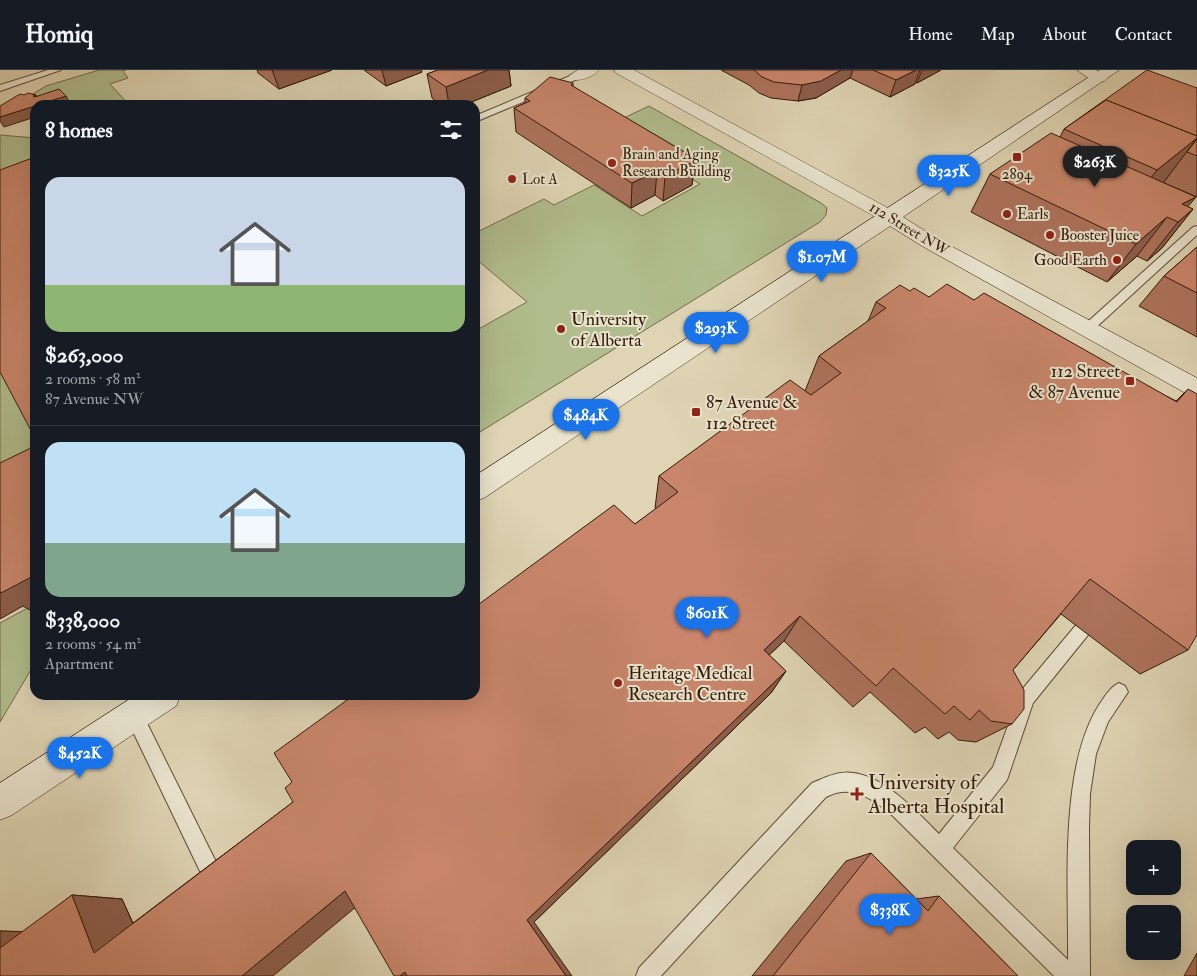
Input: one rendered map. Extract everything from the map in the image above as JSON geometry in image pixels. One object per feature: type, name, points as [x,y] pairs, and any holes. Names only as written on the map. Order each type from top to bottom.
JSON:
[{"type":"main road","name":"112 Street NW","points":[[622,70],[890,217],[929,242],[1087,330],[1197,389]]},
{"type":"main road","points":[[480,487],[890,217],[1098,73]]},
{"type":"main road","points":[[0,803],[157,700]]},
{"type":"lane","points":[[0,88],[53,71]]},
{"type":"lane","points":[[480,117],[578,72]]},
{"type":"lane","points":[[1087,330],[1197,229]]},
{"type":"lane","points":[[940,849],[1000,772],[1026,698],[1082,630]]},
{"type":"lane","points":[[1079,976],[1079,828],[1081,794],[1087,754],[1101,717],[1118,692]]},
{"type":"lane","points":[[134,715],[215,882]]},
{"type":"lane","points":[[647,976],[819,790],[831,783],[865,784],[882,794],[900,809],[1069,976]]},
{"type":"green space","points":[[99,70],[126,70],[123,71],[128,78],[110,84],[124,100],[44,100],[28,97],[46,86]]},
{"type":"green space","points":[[649,106],[821,203],[827,208],[826,215],[820,222],[480,432],[480,328],[527,302],[480,262],[480,231],[544,199],[554,205],[594,185],[642,216],[700,184],[605,127]]},
{"type":"green space","points":[[0,135],[30,138],[30,192],[0,202]]},
{"type":"green space","points":[[0,352],[30,408],[30,485],[0,500]]},
{"type":"green space","points":[[30,607],[30,671],[0,722],[0,623]]},
{"type":"building","points":[[438,70],[488,70],[446,87],[427,74]]},
{"type":"building","points":[[754,70],[841,70],[821,81],[802,85],[774,82],[762,77]]},
{"type":"building","points":[[873,70],[916,70],[896,80]]},
{"type":"building","points":[[1147,70],[1197,88],[1197,136],[1106,100],[1088,112]]},
{"type":"building","points":[[550,77],[573,83],[571,85],[686,153],[684,154],[695,161],[665,176],[657,171],[632,183],[514,108],[530,101],[525,98]]},
{"type":"building","points":[[59,89],[66,96],[54,100],[30,100],[30,108],[0,117],[0,106],[20,94],[28,93],[36,95],[33,96]]},
{"type":"building","points":[[1106,100],[1197,136],[1197,138],[1157,170],[1064,129]]},
{"type":"building","points":[[1051,133],[1196,197],[1182,204],[1193,209],[1178,222],[1167,217],[1136,244],[990,174]]},
{"type":"building","points":[[1197,139],[1197,156],[1187,152]]},
{"type":"building","points":[[30,159],[30,429],[0,372],[0,170]]},
{"type":"building","points":[[1197,247],[1197,293],[1164,276]]},
{"type":"building","points":[[947,284],[974,300],[984,293],[1177,402],[1188,389],[1197,394],[1197,635],[1188,650],[1090,579],[1013,670],[1024,690],[1024,709],[1012,724],[991,721],[979,710],[970,720],[954,706],[945,714],[893,668],[876,686],[800,616],[764,650],[786,671],[527,920],[566,976],[407,976],[405,972],[400,976],[394,976],[345,891],[242,976],[0,976],[0,948],[72,895],[94,953],[293,802],[285,788],[292,782],[274,753],[347,700],[480,700],[480,603],[614,505],[635,524],[678,492],[659,476],[790,380],[811,395],[841,373],[819,356],[886,308],[876,302],[900,285],[910,291],[914,288],[929,297]]},
{"type":"building","points":[[30,448],[30,578],[1,593],[0,591],[0,463]]},
{"type":"building","name":"University of Alberta Hospital","points":[[871,853],[928,911],[939,896],[1018,976],[773,976]]},
{"type":"place","name":"2894","points":[[1017,157]]},
{"type":"place","name":"Brain and Aging Research Building","points":[[612,163]]},
{"type":"place","name":"Lot A","points":[[512,179]]},
{"type":"place","name":"Earls","points":[[1007,214]]},
{"type":"place","name":"Booster Juice","points":[[1050,235]]},
{"type":"place","name":"Good Earth","points":[[1117,260]]},
{"type":"place","name":"University of Alberta","points":[[561,329]]},
{"type":"place","name":"112 Street & 87 Avenue","points":[[1130,381]]},
{"type":"place","name":"87 Avenue & 112 Street","points":[[696,412]]},
{"type":"place","name":"Heritage Medical Research Centre","points":[[618,683]]},
{"type":"place","name":"University of Alberta Hospital","points":[[857,794]]}]
